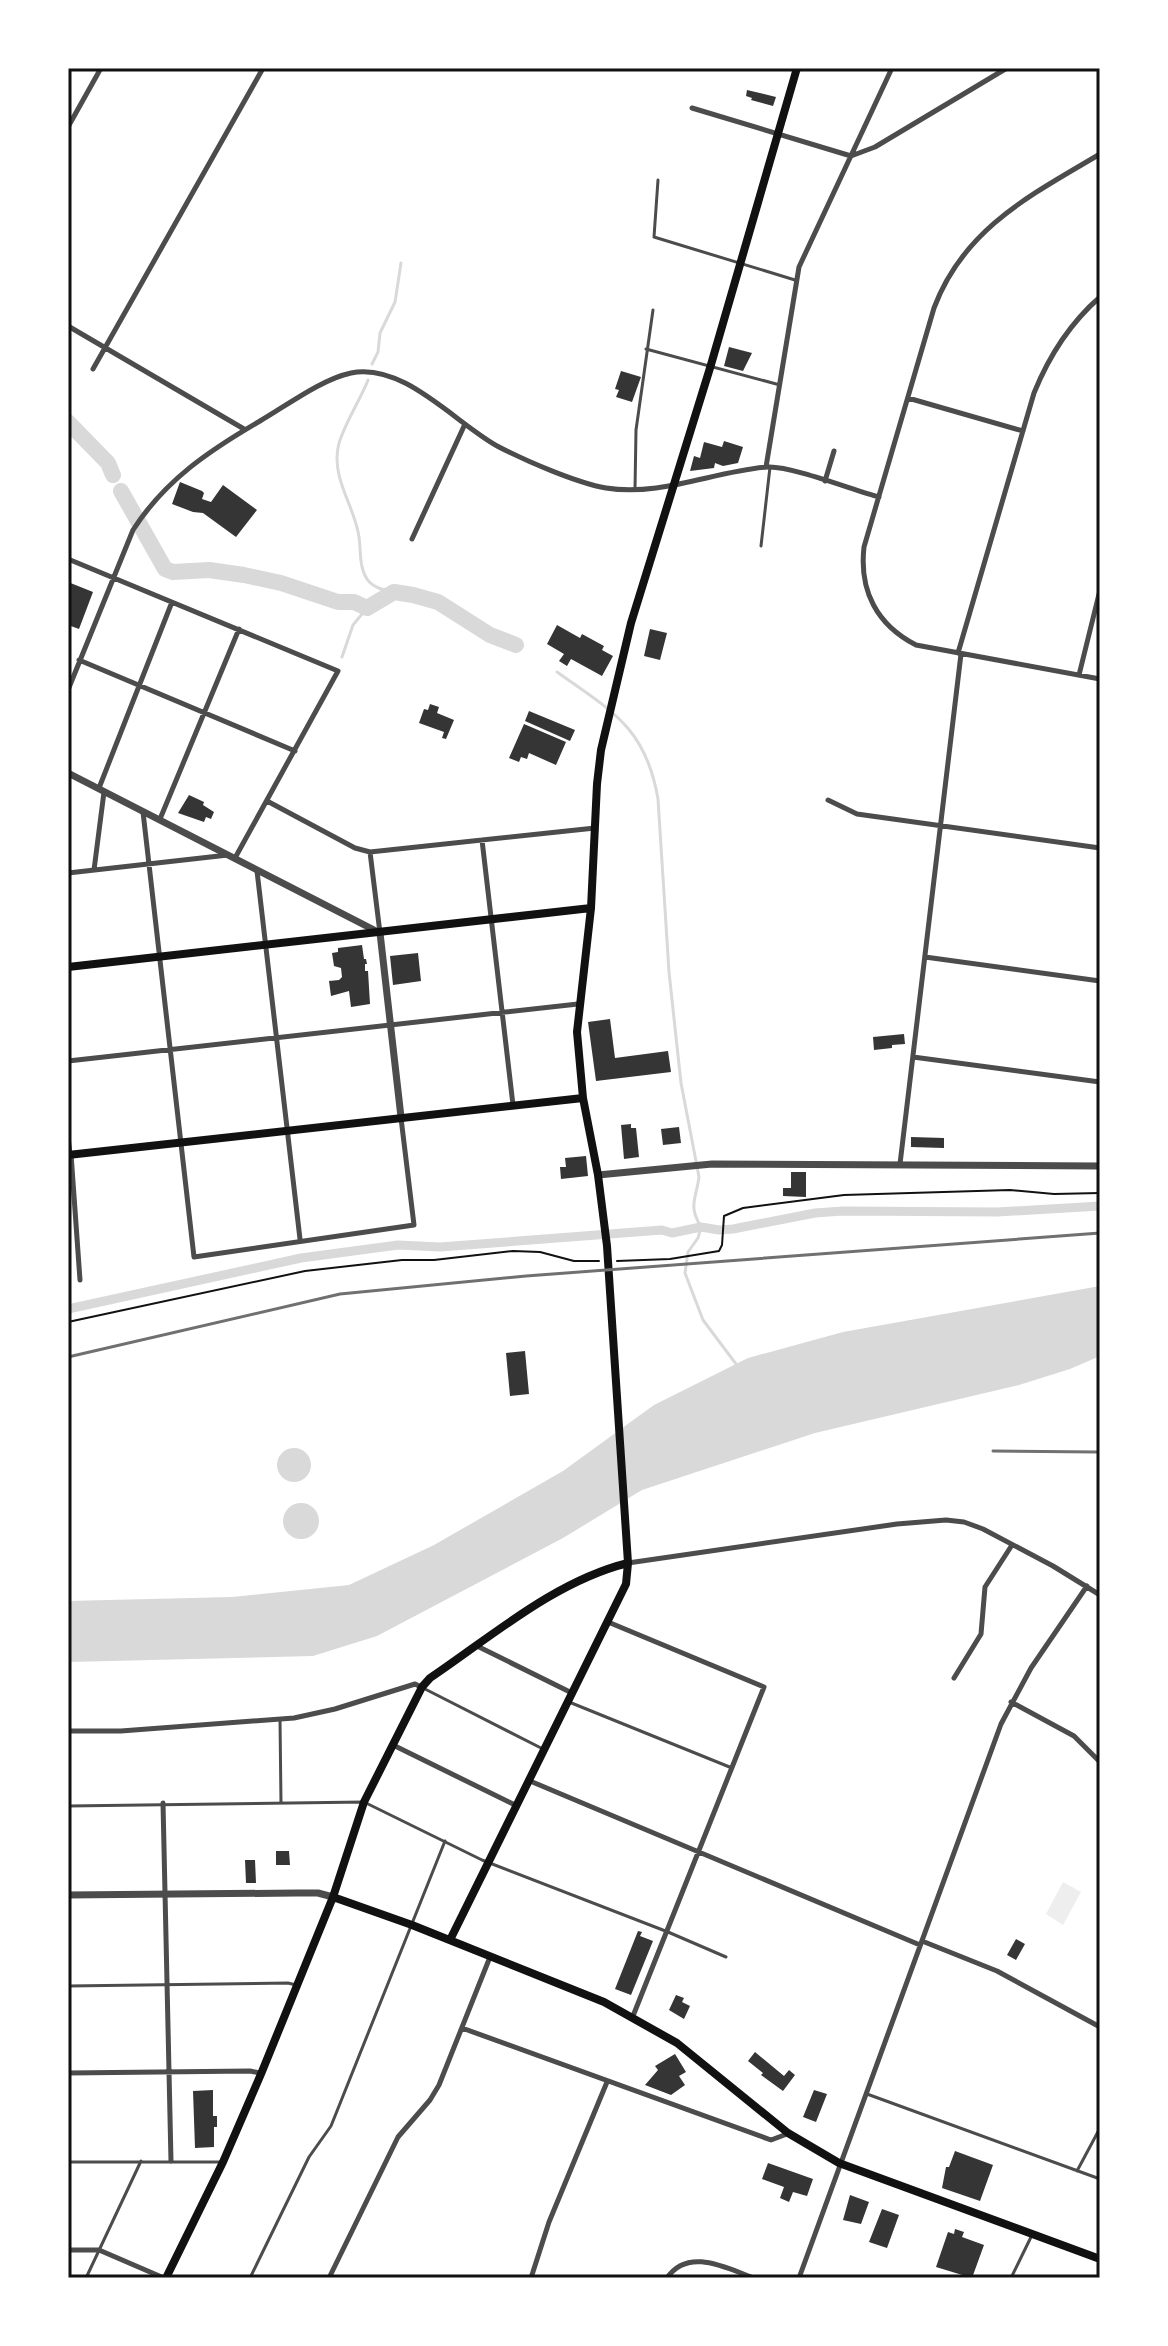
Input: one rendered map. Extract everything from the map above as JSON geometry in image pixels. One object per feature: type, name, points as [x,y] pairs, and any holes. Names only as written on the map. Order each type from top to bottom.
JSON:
[{"type":"main road","points":[[450,1940],[626,1584],[628,1563],[607,1246],[598,1175],[583,1098],[577,1032],[591,908],[597,784],[631,623],[710,368],[797,68]]},
{"type":"main road","points":[[68,967],[591,908]]},
{"type":"main road","points":[[69,1155],[583,1098]]},
{"type":"main road","points":[[165,2278],[223,2162],[261,2074],[333,1897],[364,1802],[422,1687],[430,1678],[540,1603],[595,1574],[628,1563]]},
{"type":"main road","points":[[333,1897],[450,1940],[633,2016],[696,2057],[788,2133],[839,2163],[1100,2259]]},
{"type":"street","points":[[68,127],[101,68]]},
{"type":"street","points":[[768,467],[795,280],[892,68]]},
{"type":"street","points":[[692,108],[851,156],[875,147],[1007,68]]},
{"type":"street","points":[[93,369],[261,69]]},
{"type":"street","points":[[1100,154],[998,218],[958,259],[934,308],[862,562],[870,600],[885,623],[903,638],[928,648],[1100,679]]},
{"type":"street","points":[[900,1164],[960,654],[1034,393],[1053,352],[1081,315],[1100,297]]},
{"type":"street","points":[[68,326],[245,430]]},
{"type":"street","points":[[68,690],[113,577],[142,515],[194,462],[344,375],[362,371],[393,378],[499,447],[605,488],[635,489],[778,467],[879,497]]},
{"type":"street","points":[[908,398],[1023,431]]},
{"type":"street","points":[[412,539],[465,424]]},
{"type":"street","points":[[825,481],[834,451]]},
{"type":"street","points":[[68,559],[338,671],[267,801],[232,856]]},
{"type":"street","points":[[1079,675],[1100,590]]},
{"type":"street","points":[[94,870],[101,790],[172,602]]},
{"type":"street","points":[[160,819],[239,629]]},
{"type":"street","points":[[79,660],[295,751]]},
{"type":"street","points":[[68,773],[380,933]]},
{"type":"street","points":[[828,800],[857,814],[1100,848]]},
{"type":"street","points":[[267,801],[355,848],[370,852],[595,828]]},
{"type":"street","points":[[142,811],[178,1142],[194,1257],[300,1239],[414,1225],[370,852]]},
{"type":"street","points":[[482,840],[513,1105]]},
{"type":"street","points":[[68,873],[232,856]]},
{"type":"street","points":[[257,869],[300,1239]]},
{"type":"street","points":[[925,957],[1100,981]]},
{"type":"street","points":[[68,1061],[578,1004]]},
{"type":"street","points":[[913,1057],[1100,1082]]},
{"type":"street","points":[[69,1155],[80,1280]]},
{"type":"street","points":[[598,1175],[692,1164],[1100,1166]]},
{"type":"street","points":[[628,1563],[926,1520],[964,1522],[1012,1545],[1100,1595]]},
{"type":"street","points":[[954,1678],[981,1634],[985,1587],[1012,1545]]},
{"type":"street","points":[[799,2278],[1011,1702],[1087,1586]]},
{"type":"street","points":[[608,1622],[764,1687],[633,2016]]},
{"type":"street","points":[[476,1646],[571,1698]]},
{"type":"street","points":[[68,1731],[121,1731],[280,1719],[335,1709],[415,1684],[422,1687]]},
{"type":"street","points":[[1011,1702],[1074,1736],[1100,1762]]},
{"type":"street","points":[[392,1745],[518,1806]]},
{"type":"street","points":[[530,1781],[698,1853],[997,1971],[1100,2027]]},
{"type":"street","points":[[163,1803],[171,2161]]},
{"type":"street","points":[[68,1895],[318,1893],[333,1897]]},
{"type":"street","points":[[329,2278],[398,2137],[439,2085],[490,1956]]},
{"type":"street","points":[[462,2028],[771,2140],[788,2133]]},
{"type":"street","points":[[68,2073],[250,2071],[261,2074]]},
{"type":"street","points":[[531,2278],[549,2222],[607,2082]]},
{"type":"street","points":[[68,2250],[99,2250],[165,2278]]},
{"type":"street","points":[[667,2278],[682,2264],[700,2261],[754,2278]]},
{"type":"lane","points":[[658,180],[654,237],[795,280]]},
{"type":"lane","points":[[635,489],[636,430],[653,310]]},
{"type":"lane","points":[[646,349],[780,385]]},
{"type":"lane","points":[[761,546],[768,467]]},
{"type":"lane","points":[[68,1128],[69,1155]]},
{"type":"lane","points":[[422,1687],[545,1750]]},
{"type":"lane","points":[[571,1698],[732,1768]]},
{"type":"lane","points":[[280,1719],[281,1803]]},
{"type":"lane","points":[[68,1806],[364,1802],[490,1862],[726,1957]]},
{"type":"lane","points":[[250,2278],[309,2157],[331,2126],[445,1841]]},
{"type":"lane","points":[[68,1986],[296,1985]]},
{"type":"lane","points":[[866,2094],[1100,2179]]},
{"type":"lane","points":[[1077,2171],[1100,2128]]},
{"type":"lane","points":[[86,2278],[141,2161]]},
{"type":"lane","points":[[68,2162],[223,2162]]},
{"type":"lane","points":[[1011,2278],[1032,2235]]},
{"type":"path","points":[[68,1322],[305,1271],[402,1260],[434,1260],[513,1251],[540,1252],[574,1261],[694,1256],[719,1251],[724,1216],[743,1208],[844,1195],[1010,1190],[1054,1194],[1100,1193]]},
{"type":"shaded area","points":[[1100,1286],[1100,1356],[1019,1385],[815,1433],[642,1490],[563,1538],[377,1636],[313,1656],[68,1662],[68,1601],[232,1597],[349,1585],[434,1545],[563,1471],[654,1405],[748,1358],[843,1332]]},
{"type":"shaded area","points":[[294,1448],[306,1453],[311,1465],[306,1477],[294,1482],[282,1477],[277,1465],[282,1453]]},
{"type":"shaded area","points":[[301,1503],[313,1509],[319,1521],[313,1533],[301,1539],[289,1533],[283,1521],[289,1509]]},
{"type":"shaded area","points":[[1063,1882],[1081,1892],[1063,1925],[1046,1914]]},
{"type":"building","points":[[747,90],[776,97],[773,106],[751,100],[746,96]]},
{"type":"building","points":[[729,347],[752,353],[743,371],[724,366]]},
{"type":"building","points":[[621,371],[641,377],[632,402],[616,397],[619,390],[615,389]]},
{"type":"building","points":[[724,441],[743,447],[738,463],[723,466],[715,463],[714,468],[690,471],[694,456],[700,458],[704,442],[722,447]]},
{"type":"building","points":[[180,482],[202,491],[202,499],[211,502],[223,485],[257,510],[236,537],[203,513],[172,504]]},
{"type":"building","points":[[68,582],[93,592],[79,629],[68,625]]},
{"type":"building","points":[[557,625],[580,638],[582,634],[604,646],[602,650],[613,656],[602,676],[571,659],[567,666],[559,661],[564,654],[547,644]]},
{"type":"building","points":[[650,629],[667,633],[660,660],[644,656]]},
{"type":"building","points":[[430,704],[439,707],[437,713],[454,720],[446,739],[442,738],[444,732],[419,723],[424,709],[428,710]]},
{"type":"building","points":[[529,711],[575,730],[570,741],[525,721]]},
{"type":"building","points":[[524,724],[566,742],[556,765],[529,753],[527,759],[521,757],[519,762],[509,758]]},
{"type":"building","points":[[189,795],[204,802],[203,805],[214,812],[211,819],[206,817],[204,822],[178,813]]},
{"type":"building","points":[[362,945],[367,964],[365,971],[368,971],[370,1004],[351,1007],[349,991],[331,996],[329,981],[342,977],[341,968],[334,966],[332,953],[338,952],[338,948]]},
{"type":"building","points":[[418,953],[421,981],[393,985],[390,956]]},
{"type":"building","points":[[610,1019],[615,1058],[668,1051],[671,1072],[596,1081],[588,1022]]},
{"type":"building","points":[[904,1034],[905,1044],[874,1050],[873,1037]]},
{"type":"building","points":[[631,1124],[631,1128],[636,1128],[639,1157],[624,1159],[621,1125]]},
{"type":"building","points":[[679,1127],[681,1143],[663,1145],[661,1129]]},
{"type":"building","points":[[911,1137],[944,1138],[944,1148],[911,1147]]},
{"type":"building","points":[[586,1156],[588,1176],[561,1179],[560,1167],[566,1167],[565,1158]]},
{"type":"building","points":[[791,1172],[806,1172],[806,1197],[783,1196],[783,1188],[791,1188]]},
{"type":"building","points":[[525,1351],[529,1394],[510,1396],[506,1353]]},
{"type":"building","points":[[276,1851],[289,1851],[290,1865],[276,1865]]},
{"type":"building","points":[[245,1860],[255,1860],[256,1883],[246,1883]]},
{"type":"building","points":[[638,1931],[642,1932],[640,1936],[653,1941],[631,1995],[615,1989]]},
{"type":"building","points":[[1016,1939],[1025,1944],[1016,1960],[1007,1955]]},
{"type":"building","points":[[676,1995],[684,1998],[682,2002],[690,2006],[684,2019],[669,2010]]},
{"type":"building","points":[[755,2052],[784,2076],[789,2070],[795,2075],[783,2091],[748,2061]]},
{"type":"building","points":[[675,2054],[686,2072],[679,2076],[685,2085],[671,2095],[645,2085],[658,2070],[655,2066]]},
{"type":"building","points":[[213,2090],[213,2116],[217,2116],[214,2147],[195,2148],[193,2091]]},
{"type":"building","points":[[814,2090],[827,2094],[816,2122],[803,2117]]},
{"type":"building","points":[[955,2151],[993,2165],[980,2201],[942,2188],[946,2167],[949,2167]]},
{"type":"building","points":[[768,2163],[813,2179],[807,2196],[793,2192],[789,2202],[780,2198],[784,2187],[762,2179]]},
{"type":"building","points":[[850,2195],[869,2202],[861,2224],[843,2220]]},
{"type":"building","points":[[882,2209],[899,2215],[887,2248],[869,2242]]},
{"type":"building","points":[[955,2229],[964,2232],[962,2237],[984,2245],[972,2278],[936,2267],[948,2232],[954,2234]]},
{"type":"waterway","points":[[372,364],[378,352],[380,333],[395,302],[401,263]]},
{"type":"waterway","points":[[368,380],[340,441],[338,471],[357,526],[364,574],[376,587],[394,592]]},
{"type":"waterway","points":[[68,422],[108,463],[113,475]]},
{"type":"waterway","points":[[121,491],[165,569],[244,575],[281,583],[338,602],[354,602],[367,608],[394,592],[413,595],[438,602],[490,635],[516,645]]},
{"type":"waterway","points":[[342,657],[353,625],[367,608]]},
{"type":"waterway","points":[[557,672],[624,724],[645,755],[652,775],[658,799],[669,972],[681,1083],[699,1177],[694,1208],[701,1227],[698,1238],[688,1252],[685,1273],[703,1320],[736,1364]]},
{"type":"waterway","points":[[68,1309],[301,1258],[398,1245],[440,1247],[662,1230],[672,1233],[701,1227],[733,1229],[815,1213],[843,1211],[997,1212],[1100,1206]]},
{"type":"railway","points":[[68,1357],[340,1294],[526,1276],[1100,1233]]},
{"type":"railway","points":[[993,1451],[1097,1452]]}]
